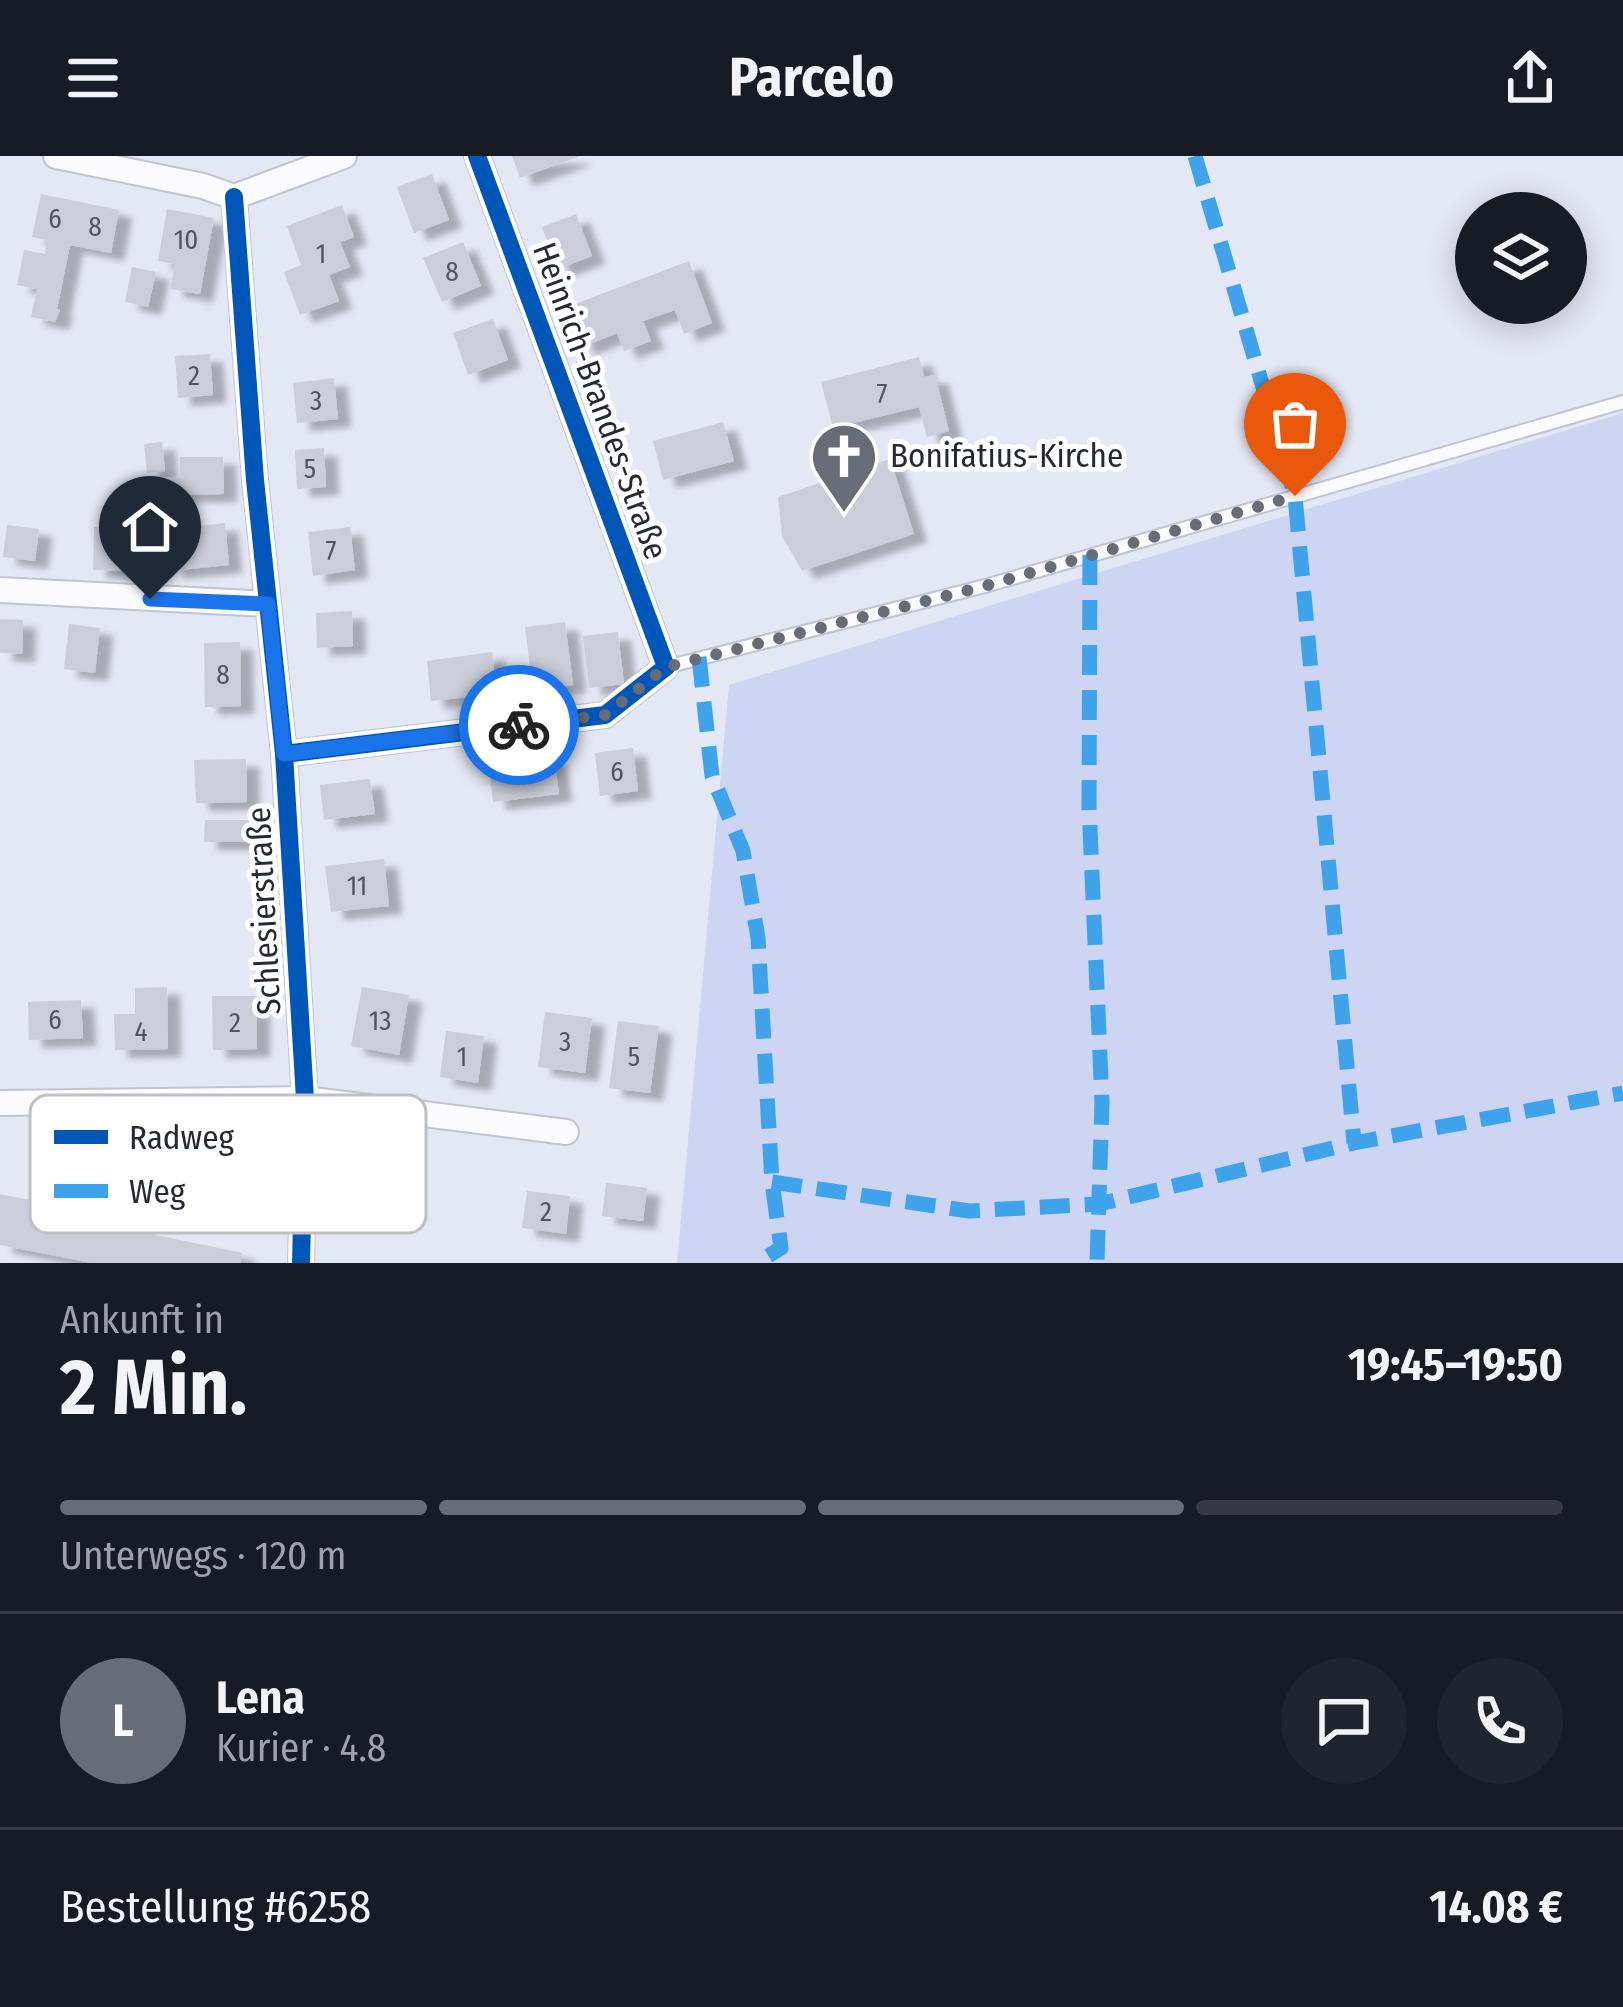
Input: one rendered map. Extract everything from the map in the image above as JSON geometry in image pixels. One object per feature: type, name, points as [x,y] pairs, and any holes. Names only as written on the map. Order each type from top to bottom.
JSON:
[{"type":"street","points":[[56,156],[203,186],[234,197],[344,156]]},
{"type":"street","name":"Heinrich-Brandes-Straße","points":[[477,156],[666,667]]},
{"type":"street","name":"Schlesierstraße","points":[[234,197],[284,754],[305,1095]]},
{"type":"street","points":[[0,590],[268,604]]},
{"type":"street","points":[[284,754],[605,715],[666,667]]},
{"type":"street","points":[[0,1103],[30,1103]]},
{"type":"street","points":[[426,1115],[566,1132]]},
{"type":"street","name":"Schlesierstraße","points":[[301,1263],[302,1233]]},
{"type":"lane","points":[[666,667],[985,586],[1623,402]]},
{"type":"shaded area","points":[[1623,413],[1623,1263],[677,1263],[729,685]]},
{"type":"building","points":[[512,156],[578,156],[578,157],[520,178]]},
{"type":"building","points":[[432,174],[449,220],[414,233],[397,187]]},
{"type":"building","points":[[41,194],[119,210],[111,253],[70,245],[55,322],[31,317],[37,289],[17,285],[24,250],[45,254],[47,240],[32,237]]},
{"type":"building","points":[[342,205],[354,237],[340,242],[350,267],[329,275],[339,301],[300,315],[284,272],[301,265],[287,226]]},
{"type":"building","points":[[167,209],[214,218],[200,294],[170,289],[175,264],[158,261]]},
{"type":"building","points":[[576,214],[592,256],[558,269],[542,227]]},
{"type":"building","points":[[463,242],[481,286],[442,302],[423,258]]},
{"type":"building","points":[[689,261],[712,323],[684,334],[675,310],[643,321],[651,341],[624,351],[617,333],[582,347],[567,307]]},
{"type":"building","points":[[132,267],[156,272],[148,307],[125,302]]},
{"type":"building","points":[[493,319],[508,360],[468,375],[453,333]]},
{"type":"building","points":[[210,354],[213,395],[178,398],[175,356]]},
{"type":"building","points":[[919,357],[924,377],[935,375],[949,431],[927,437],[919,407],[833,428],[821,382]]},
{"type":"building","points":[[334,378],[338,419],[297,423],[293,383]]},
{"type":"building","points":[[723,422],[734,461],[663,480],[653,441]]},
{"type":"building","points":[[162,442],[165,471],[147,473],[144,444]]},
{"type":"building","points":[[324,448],[326,487],[297,489],[295,450]]},
{"type":"building","points":[[180,457],[223,457],[224,494],[152,495],[152,477],[180,477]]},
{"type":"building","name":"Bonifatius-Kirche","points":[[890,459],[914,534],[802,571],[782,536],[778,497]]},
{"type":"building","points":[[225,523],[229,565],[170,571],[168,543],[189,540],[187,527]]},
{"type":"building","points":[[7,525],[39,529],[35,561],[3,557]]},
{"type":"building","points":[[94,527],[124,528],[123,571],[93,570]]},
{"type":"building","points":[[350,527],[355,570],[313,576],[308,532]]},
{"type":"building","points":[[352,611],[353,646],[317,648],[316,613]]},
{"type":"building","points":[[0,619],[23,620],[22,654],[0,653]]},
{"type":"building","points":[[565,622],[573,685],[533,690],[525,627]]},
{"type":"building","points":[[69,624],[100,628],[95,673],[64,669]]},
{"type":"building","points":[[618,632],[624,684],[589,688],[583,636]]},
{"type":"building","points":[[240,642],[241,706],[205,707],[204,643]]},
{"type":"building","points":[[492,652],[497,694],[431,701],[427,661]]},
{"type":"building","points":[[633,748],[638,791],[600,796],[595,753]]},
{"type":"building","points":[[554,757],[559,794],[493,802],[489,765]]},
{"type":"building","points":[[246,759],[247,802],[196,803],[194,760]]},
{"type":"building","points":[[370,779],[375,814],[324,820],[320,785]]},
{"type":"building","points":[[205,820],[255,820],[255,842],[204,842]]},
{"type":"building","points":[[384,859],[389,906],[331,912],[325,866]]},
{"type":"building","points":[[167,987],[168,1049],[115,1050],[114,1014],[135,1014],[135,988]]},
{"type":"building","points":[[362,987],[409,995],[399,1055],[351,1046]]},
{"type":"building","points":[[212,996],[257,996],[257,1049],[213,1050]]},
{"type":"building","points":[[81,1000],[83,1038],[29,1040],[28,1002]]},
{"type":"building","points":[[545,1012],[592,1018],[585,1073],[538,1067]]},
{"type":"building","points":[[618,1021],[659,1026],[650,1093],[609,1088]]},
{"type":"building","points":[[446,1031],[484,1036],[478,1083],[440,1077]]},
{"type":"building","points":[[606,1183],[647,1188],[643,1221],[602,1216]]},
{"type":"building","points":[[527,1191],[570,1196],[566,1234],[522,1228]]},
{"type":"building","points":[[0,1194],[30,1200],[30,1233],[146,1233],[242,1253],[240,1263],[92,1263],[0,1245]]},
{"type":"marked path","points":[[1195,156],[1295,496],[1354,1143]]},
{"type":"marked path","points":[[1090,555],[1089,806],[1102,1102],[1097,1263]]},
{"type":"marked path","points":[[699,657],[712,776],[743,851],[758,938],[772,1182],[781,1248],[757,1263]]},
{"type":"marked path","points":[[772,1182],[969,1211],[1099,1204],[1354,1143],[1623,1093]]},
{"type":"cycle path","points":[[284,754],[605,715],[666,667],[477,156]]},
{"type":"cycle path","points":[[234,197],[255,480],[284,754],[305,1095]]},
{"type":"cycle path","points":[[301,1263],[302,1233]]},
{"type":"way so far","points":[[519,725],[605,715],[666,667],[985,586],[1295,496]]},
{"type":"place","name":"Bonifatius-Kirche","points":[[844,515]]},
{"type":"route","points":[[150,599],[268,604],[284,754],[519,725]]}]
